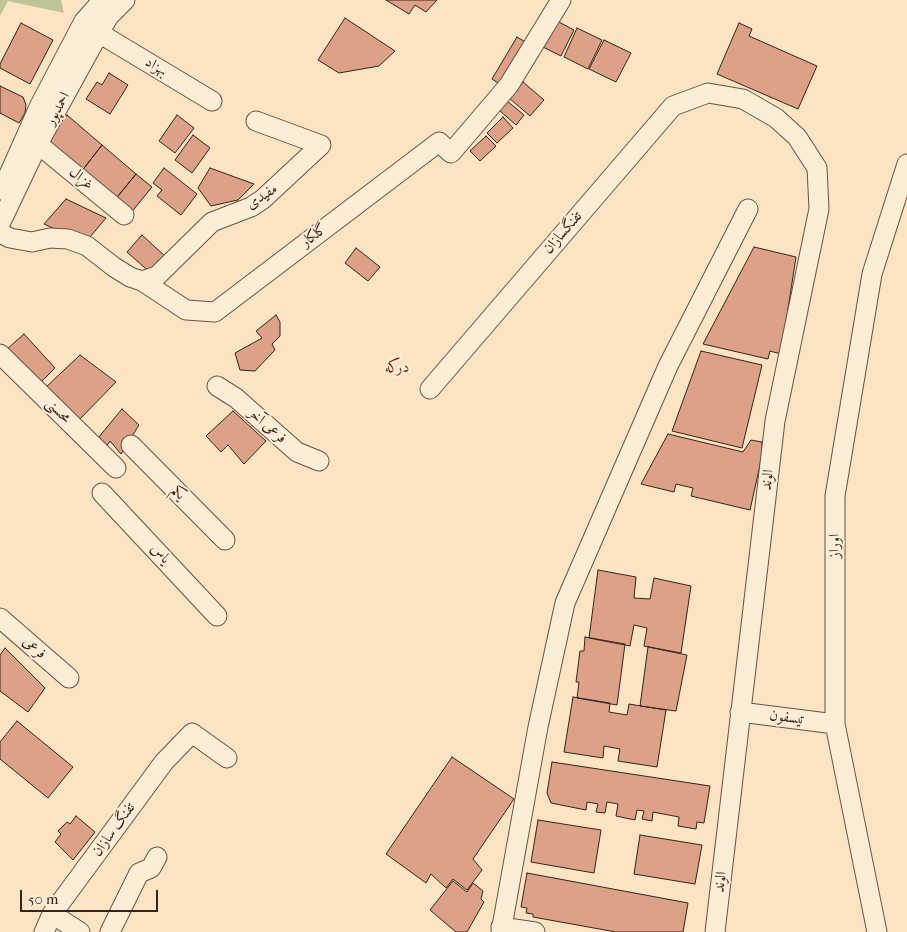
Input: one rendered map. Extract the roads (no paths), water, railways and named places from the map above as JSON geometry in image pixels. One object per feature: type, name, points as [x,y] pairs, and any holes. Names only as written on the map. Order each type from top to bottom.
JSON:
[{"type":"street","name":"احمدپور","points":[[0,196],[40,105],[84,21],[103,0]]},
{"type":"street","name":"احمدپور","points":[[0,224],[38,144],[99,33],[109,16],[125,0]]},
{"type":"street","name":"گلکار","points":[[0,233],[10,238],[32,242],[50,238],[68,239],[87,246],[130,277],[142,280],[186,310],[214,312],[439,142],[451,153],[509,85],[561,0]]},
{"type":"street","name":"بهزاد","points":[[99,33],[212,101]]},
{"type":"street","name":"تفنگسازان","points":[[430,389],[673,106],[708,93]]},
{"type":"street","name":"الوند","points":[[708,93],[743,99],[776,118],[797,137],[817,168],[819,209],[775,421],[716,932]]},
{"type":"street","name":"مفیدی","points":[[142,280],[157,276],[212,222],[251,207],[263,199],[321,145],[256,122]]},
{"type":"street","name":"غزال","points":[[38,144],[124,215]]},
{"type":"street","name":"اوراز","points":[[877,932],[835,724],[835,496],[872,274],[905,175]]},
{"type":"street","points":[[535,932],[501,929],[538,727],[564,603],[668,366],[748,209]]},
{"type":"street","name":"محسنی","points":[[0,354],[116,468]]},
{"type":"street","name":"فرعی آخر","points":[[217,386],[236,398],[297,452],[319,461]]},
{"type":"street","name":"یکم","points":[[131,445],[226,540]]},
{"type":"street","name":"یاس","points":[[102,493],[217,616]]},
{"type":"street","name":"فرعی","points":[[0,618],[70,678]]},
{"type":"street","name":"تیسفون","points":[[740,712],[835,724]]},
{"type":"street","name":"تفنگ سازان","points":[[44,932],[52,914],[164,762],[192,733],[227,758]]},
{"type":"street","points":[[110,932],[139,873],[152,868],[157,857]]},
{"type":"street","points":[[52,914],[80,932]]},
{"type":"district","name":"درکه","points":[[397,368]]}]
